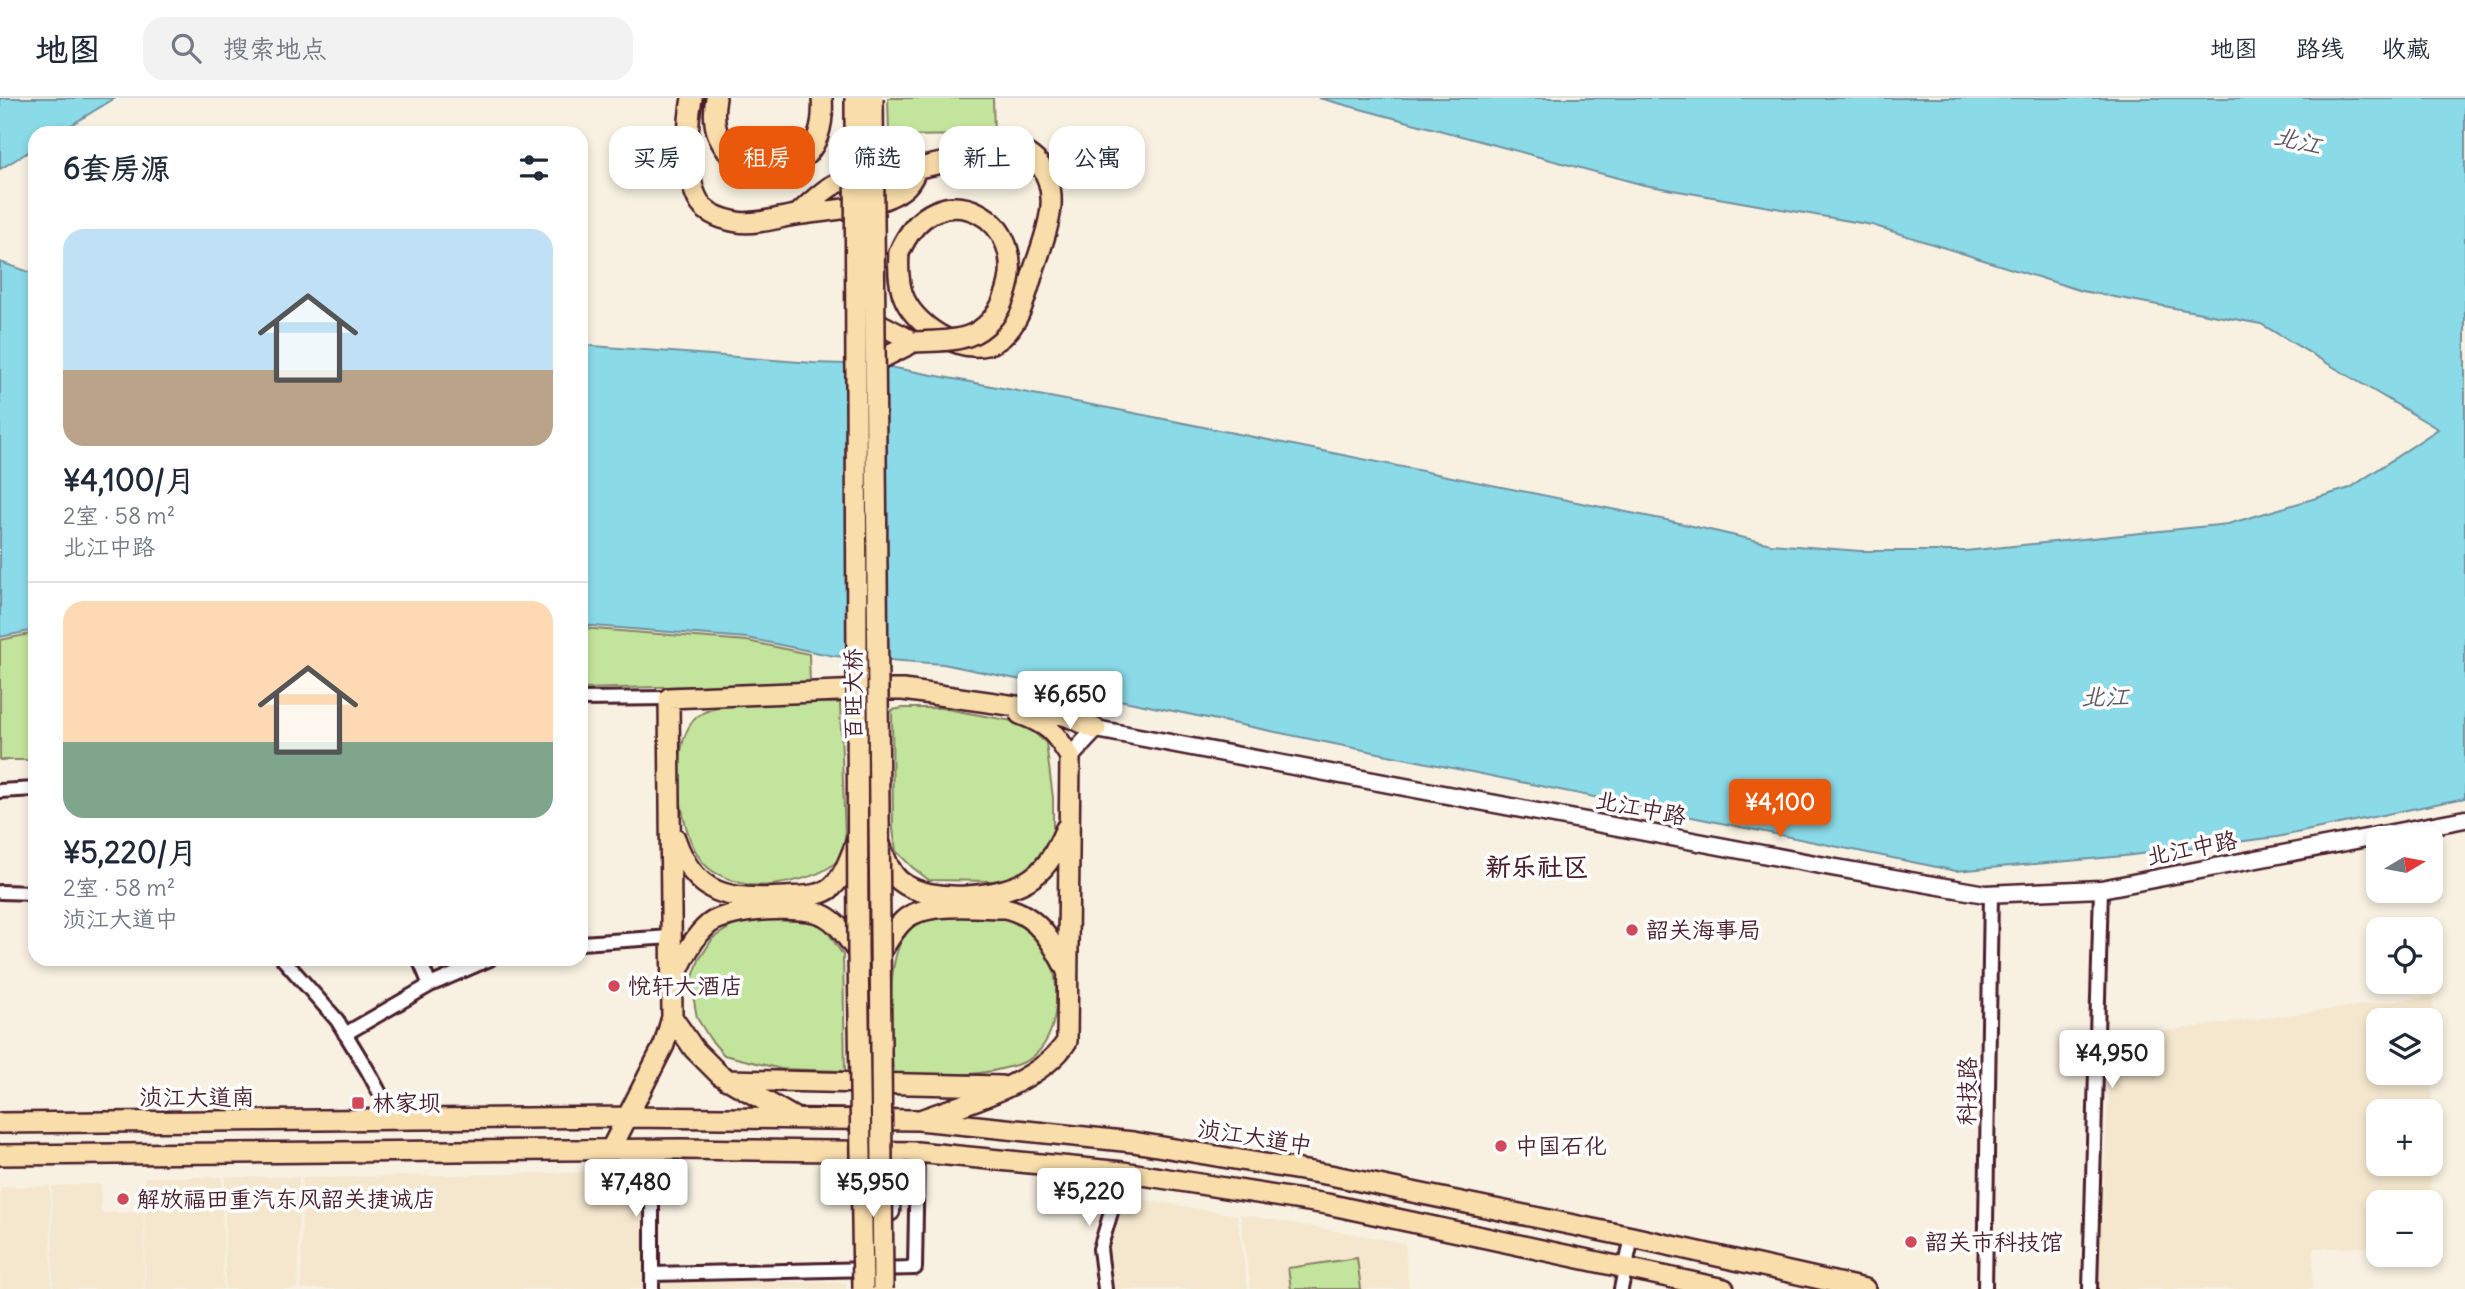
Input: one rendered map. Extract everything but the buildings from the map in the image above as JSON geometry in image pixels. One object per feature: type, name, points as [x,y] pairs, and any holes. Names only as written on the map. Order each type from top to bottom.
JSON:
[{"type":"main road","points":[[692,98],[689,126],[693,185],[696,197],[710,213],[738,222],[797,215],[844,209],[888,198],[902,189]]},
{"type":"main road","points":[[716,98],[716,121],[723,147],[750,169],[781,169],[805,158],[817,141],[823,122],[822,98]]},
{"type":"main road","name":"百旺大桥","points":[[855,98],[857,840],[863,1289]]},
{"type":"main road","name":"百旺大桥","points":[[873,98],[879,956],[885,1289]]},
{"type":"main road","points":[[876,361],[914,342],[949,341],[952,340],[969,336],[986,326],[1002,305],[1010,277],[1008,252],[1005,240],[985,216],[959,207],[935,210],[924,216],[906,236],[899,253],[900,287],[911,312],[939,334],[952,340],[961,344],[976,348],[999,340],[1019,313],[1048,228],[1052,194],[1047,178],[1037,162],[1022,151],[1001,150],[925,166]]},
{"type":"main road","points":[[797,215],[829,188]]},
{"type":"main road","points":[[876,322],[914,342]]},
{"type":"main road","points":[[611,1149],[664,1045],[672,1017],[669,698],[903,690],[1044,710],[1067,716],[1096,729]]},
{"type":"main road","points":[[919,1120],[986,1096],[1038,1070],[1068,1041],[1070,757],[1057,736],[1046,725],[992,703]]},
{"type":"main road","points":[[879,839],[896,877],[912,888],[936,896],[998,892],[1013,888],[1036,875],[1056,851],[1070,821]]},
{"type":"main road","points":[[670,823],[681,855],[698,879],[709,887],[736,905],[817,912],[833,921],[858,952]]},
{"type":"main road","points":[[672,983],[685,955],[708,925],[736,905],[827,891],[844,871],[857,840]]},
{"type":"main road","points":[[879,956],[904,920],[919,912],[936,908],[1005,908],[1015,910],[1042,929],[1054,944],[1069,975]]},
{"type":"main road","points":[[672,1017],[694,1049],[713,1070],[795,1118]]},
{"type":"main road","points":[[727,1080],[1006,1086]]},
{"type":"main road","name":"浈江大道中","points":[[625,1117],[919,1120],[1133,1142],[1330,1175],[1632,1237],[1866,1289]]},
{"type":"main road","name":"浈江大道南","points":[[0,1123],[625,1117]]},
{"type":"main road","points":[[681,1118],[681,1149]]},
{"type":"main road","points":[[392,1151],[394,1120]]},
{"type":"main road","points":[[0,1155],[611,1149],[917,1152],[1123,1172],[1327,1205],[1724,1289]]},
{"type":"street","points":[[588,699],[669,698]]},
{"type":"street","points":[[1070,757],[1096,729]]},
{"type":"street","name":"北江中路","points":[[1096,729],[1831,867],[1991,893],[2101,889],[2465,819]]},
{"type":"street","points":[[0,791],[28,789]]},
{"type":"street","points":[[2090,1289],[2101,889]]},
{"type":"street","points":[[0,892],[28,894]]},
{"type":"street","name":"科技路","points":[[1985,1289],[1991,893]]},
{"type":"street","points":[[588,943],[671,937]]},
{"type":"street","points":[[289,966],[337,1020],[394,1120]]},
{"type":"street","points":[[422,966],[430,985]]},
{"type":"street","points":[[345,1034],[430,985],[474,966]]},
{"type":"street","points":[[652,1149],[652,1289]]},
{"type":"street","points":[[885,1289],[889,1269],[893,1152]]},
{"type":"street","points":[[652,1273],[915,1268],[917,1152]]},
{"type":"street","points":[[1105,1289],[1100,1249],[1123,1172]]},
{"type":"street","points":[[1621,1289],[1632,1237]]},
{"type":"shaded area","points":[[2433,996],[2433,1008],[2366,1008],[2366,1085],[2432,1085],[2431,1099],[2366,1099],[2366,1176],[2431,1176],[2430,1190],[2366,1190],[2366,1247],[2314,1248],[2312,1289],[2098,1289],[2111,1038]]},
{"type":"shaded area","points":[[648,1171],[647,1289],[301,1289],[302,1178]]},
{"type":"shaded area","points":[[145,1177],[222,1177],[223,1289],[145,1289]]},
{"type":"shaded area","points":[[225,1177],[299,1177],[298,1289],[225,1289]]},
{"type":"shaded area","points":[[101,1184],[101,1213],[144,1212],[144,1289],[53,1289],[52,1186]]},
{"type":"shaded area","points":[[50,1186],[52,1289],[0,1289],[0,1187]]},
{"type":"shaded area","points":[[1122,1196],[1237,1215],[1248,1289],[1111,1289],[1105,1249]]},
{"type":"shaded area","points":[[1240,1214],[1405,1243],[1409,1289],[1251,1289]]},
{"type":"shaded area","points":[[662,1279],[846,1283],[846,1289],[662,1289]]},
{"type":"green space","points":[[888,98],[993,98],[994,126],[939,126],[939,136],[925,136],[925,126],[889,126]]},
{"type":"green space","points":[[588,629],[747,641],[809,654],[810,683],[588,689]]},
{"type":"green space","points":[[28,634],[28,760],[0,760],[0,640]]},
{"type":"green space","points":[[840,703],[845,837],[843,851],[827,869],[801,879],[773,885],[745,884],[711,870],[700,858],[690,839],[680,792],[682,745],[689,726],[701,714],[710,710],[747,704]]},
{"type":"green space","points":[[941,708],[1023,723],[1046,743],[1053,798],[1053,832],[1032,867],[1012,878],[993,881],[929,880],[896,851],[893,829],[892,710]]},
{"type":"green space","points":[[1010,915],[1041,942],[1053,966],[1056,982],[1055,1014],[1044,1044],[1035,1055],[1006,1068],[958,1075],[893,1075],[891,995],[897,953],[904,937],[914,926],[934,919]]},
{"type":"green space","points":[[764,919],[812,922],[825,928],[843,955],[845,1071],[781,1069],[724,1055],[697,1018],[691,983],[699,960],[713,938],[735,924]]},
{"type":"green space","points":[[1357,1258],[1361,1289],[1291,1289],[1288,1268]]},
{"type":"water","points":[[0,98],[115,98],[69,126],[28,126],[28,152],[0,169]]},
{"type":"water","name":"北江","points":[[1319,98],[2465,98],[2465,798],[2277,837],[2124,856],[1956,871],[943,664],[834,656],[747,638],[588,626],[588,346],[813,363],[879,365],[1119,410],[1666,520],[1771,544],[1860,551],[1965,551],[2228,524],[2350,488],[2438,429],[2261,324],[2082,291],[1872,225],[1644,185]]},
{"type":"water","points":[[0,262],[28,272],[28,631],[0,637]]},
{"type":"place","name":"韶关海事局","points":[[1632,930]]},
{"type":"place","name":"悦轩大酒店","points":[[614,986]]},
{"type":"place","name":"林家坝","points":[[358,1103]]},
{"type":"place","name":"中国石化","points":[[1501,1146]]},
{"type":"place","name":"解放福田重汽东风韶关捷诚店","points":[[123,1199]]},
{"type":"place","name":"韶关市科技馆","points":[[1911,1242]]},
{"type":"district","name":"新乐社区","points":[[1537,867]]}]
